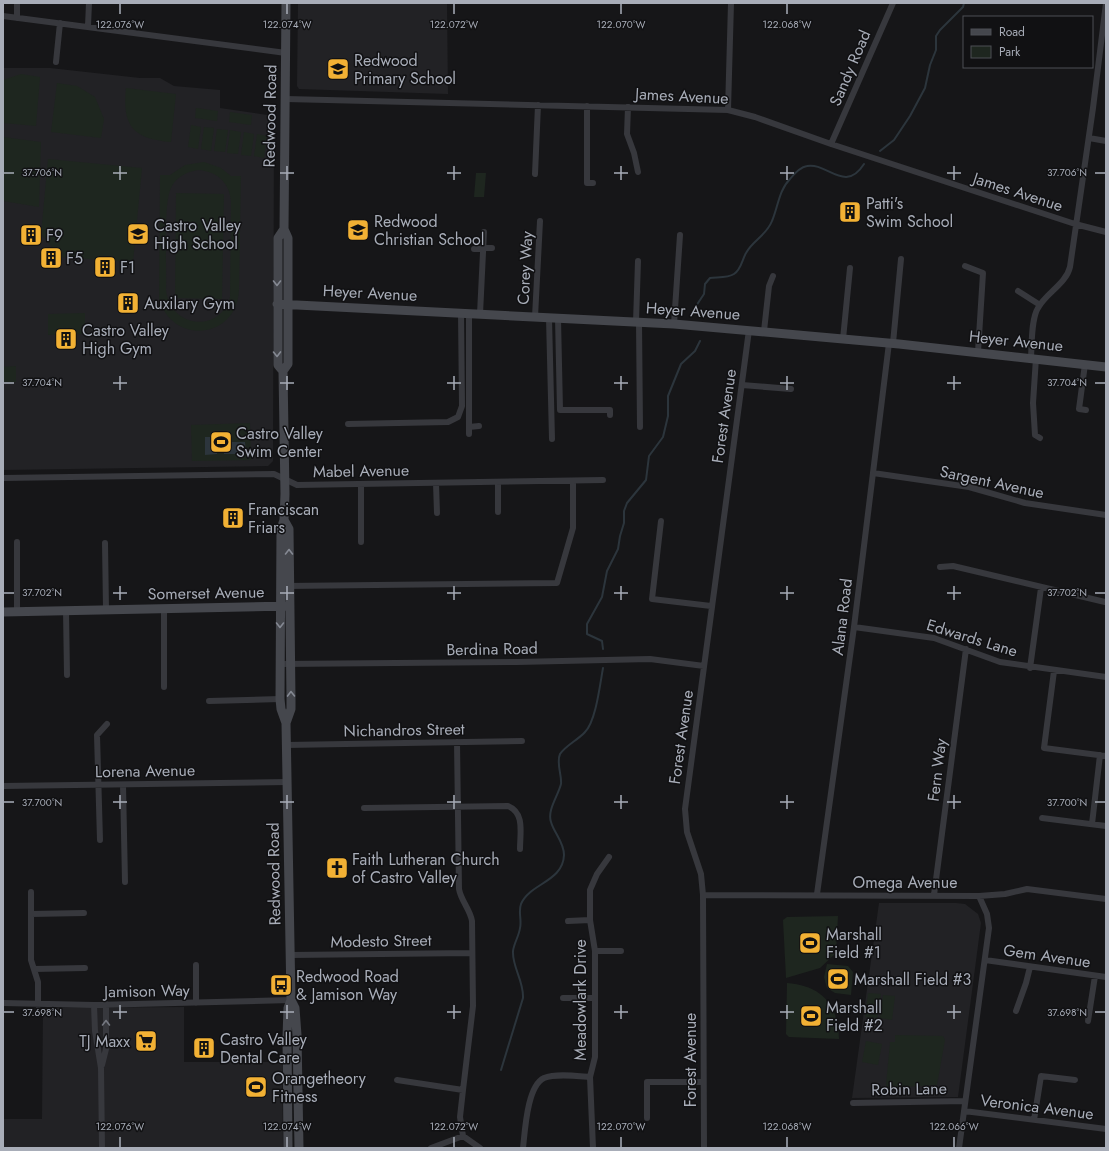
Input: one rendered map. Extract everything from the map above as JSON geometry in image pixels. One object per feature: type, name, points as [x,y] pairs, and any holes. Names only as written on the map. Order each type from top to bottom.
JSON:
[{"type":"main road","name":"Redwood Road","points":[[286,3],[284,229],[288,238],[288,364],[283,371],[285,479],[284,520],[289,529],[285,606],[286,664],[291,709],[286,722],[291,955],[291,1000],[288,1008],[287,1037],[288,1148]]},
{"type":"main road","name":"Redwood Road","points":[[283,371],[278,365],[277,304],[278,238],[284,229]]},
{"type":"main road","name":"Heyer Avenue","points":[[277,304],[674,324],[891,343],[1106,366]]},
{"type":"main road","name":"Somerset Avenue","points":[[3,612],[285,606]]},
{"type":"main road","name":"Redwood Road","points":[[286,664],[280,699],[281,709],[286,722]]},
{"type":"main road","name":"Redwood Road","points":[[291,1000],[295,1008],[297,1035],[299,1148]]},
{"type":"street","points":[[17,3],[17,18]]},
{"type":"street","points":[[88,26],[89,3]]},
{"type":"street","points":[[728,110],[731,3]]},
{"type":"street","name":"Sandy Road","points":[[831,144],[893,3]]},
{"type":"street","points":[[1040,438],[1036,435],[1033,403],[1035,316],[1040,305],[1069,271],[1088,138],[1103,53],[1106,3]]},
{"type":"street","points":[[3,16],[286,53]]},
{"type":"street","points":[[56,62],[60,23]]},
{"type":"street","name":"James Avenue","points":[[286,99],[728,110],[755,117],[831,144],[1075,224],[1106,232]]},
{"type":"street","points":[[535,174],[538,105]]},
{"type":"street","points":[[587,106],[587,183],[592,183]]},
{"type":"street","points":[[628,107],[627,134],[634,153],[638,172]]},
{"type":"street","points":[[1088,138],[1106,141]]},
{"type":"street","name":"Corey Way","points":[[535,317],[540,222]]},
{"type":"street","points":[[480,314],[484,232]]},
{"type":"street","points":[[674,324],[680,235]]},
{"type":"street","points":[[474,249],[492,248]]},
{"type":"street","name":"Alana Road","points":[[817,894],[854,626],[901,259]]},
{"type":"street","points":[[638,261],[640,427]]},
{"type":"street","points":[[965,266],[983,273],[978,352]]},
{"type":"street","points":[[843,339],[850,268]]},
{"type":"street","points":[[764,331],[769,286],[773,276]]},
{"type":"street","points":[[1018,290],[1040,305]]},
{"type":"street","points":[[348,424],[448,422],[458,417],[462,406],[465,313]]},
{"type":"street","points":[[465,313],[469,434]]},
{"type":"street","points":[[553,318],[560,410],[610,410],[610,415]]},
{"type":"street","points":[[552,439],[553,318]]},
{"type":"street","name":"Forest Avenue","points":[[704,1148],[703,896],[701,874],[687,832],[685,809],[749,330]]},
{"type":"street","points":[[1085,364],[1079,409],[1086,410]]},
{"type":"street","points":[[742,385],[791,390]]},
{"type":"street","points":[[469,426],[479,426]]},
{"type":"street","name":"Sargent Avenue","points":[[873,473],[969,487],[1025,503],[1106,515]]},
{"type":"street","name":"Mabel Avenue","points":[[3,478],[274,474],[297,485],[573,482],[603,480]]},
{"type":"street","points":[[498,482],[498,512]]},
{"type":"street","points":[[285,586],[557,583],[573,528],[573,482]]},
{"type":"street","points":[[436,483],[436,513]]},
{"type":"street","points":[[361,542],[362,484]]},
{"type":"street","points":[[661,521],[652,599],[712,606]]},
{"type":"street","points":[[17,542],[17,612]]},
{"type":"street","points":[[105,543],[106,609]]},
{"type":"street","points":[[940,567],[953,566],[1105,602]]},
{"type":"street","points":[[1030,668],[1041,588]]},
{"type":"street","points":[[164,609],[164,687]]},
{"type":"street","points":[[66,610],[67,675]]},
{"type":"street","name":"Edwards Lane","points":[[854,626],[918,635],[966,649],[1000,662],[1030,668],[1106,678]]},
{"type":"street","name":"Fern Way","points":[[934,895],[966,649]]},
{"type":"street","name":"Berdina Road","points":[[286,664],[650,659],[704,666]]},
{"type":"street","points":[[1054,671],[1044,748],[1103,756],[1092,824]]},
{"type":"street","points":[[209,701],[280,699]]},
{"type":"street","points":[[100,840],[97,735],[107,724]]},
{"type":"street","name":"Nichandros Street","points":[[286,745],[522,741]]},
{"type":"street","points":[[457,742],[459,889],[460,897],[471,917],[473,1006],[460,1117],[463,1136],[480,1148]]},
{"type":"street","name":"Lorena Avenue","points":[[3,786],[288,782]]},
{"type":"street","points":[[123,785],[125,882]]},
{"type":"street","points":[[364,808],[508,806],[516,809],[520,814],[520,849]]},
{"type":"street","points":[[1042,818],[1106,826]]},
{"type":"street","name":"Meadowlark Drive","points":[[593,1148],[590,1077],[595,1056],[595,951],[590,920],[590,890],[597,874],[609,857]]},
{"type":"street","name":"Omega Avenue","points":[[703,896],[817,894],[979,896],[1005,894],[1027,889],[1106,899]]},
{"type":"street","points":[[31,892],[31,960],[38,982],[38,1005]]},
{"type":"street","points":[[959,1148],[989,924],[984,906],[979,896]]},
{"type":"street","points":[[31,914],[84,913]]},
{"type":"street","points":[[568,921],[590,920]]},
{"type":"street","points":[[595,951],[621,951]]},
{"type":"street","name":"Modesto Street","points":[[291,955],[472,953]]},
{"type":"street","name":"Gem Avenue","points":[[985,960],[1106,977]]},
{"type":"street","points":[[196,965],[196,1003]]},
{"type":"street","points":[[1016,1011],[1030,967]]},
{"type":"street","points":[[34,969],[85,968]]},
{"type":"street","points":[[1088,1021],[1095,976]]},
{"type":"street","points":[[563,998],[595,998]]},
{"type":"street","name":"Jamison Way","points":[[3,1003],[38,1005],[94,1005],[291,1000]]},
{"type":"street","points":[[101,1068],[106,1049],[106,1004]]},
{"type":"street","points":[[94,1005],[94,1031],[101,1068],[102,1148]]},
{"type":"street","points":[[523,1148],[531,1098],[537,1083],[544,1078],[552,1076],[590,1077]]},
{"type":"street","points":[[1034,1120],[1041,1076],[1075,1080]]},
{"type":"street","points":[[397,1080],[462,1090]]},
{"type":"street","points":[[648,1118],[647,1082],[703,1082]]},
{"type":"street","name":"Robin Lane","points":[[853,1103],[965,1101]]},
{"type":"street","name":"Veronica Avenue","points":[[964,1111],[1106,1130]]},
{"type":"street","points":[[431,1148],[463,1136]]},
{"type":"shaded area","points":[[298,3],[447,3],[448,94],[299,89],[297,86]]},
{"type":"shaded area","name":"Castro Valley High School","points":[[3,68],[50,68],[140,78],[160,78],[174,86],[220,90],[220,108],[274,116],[273,461],[268,466],[3,470]]},
{"type":"shaded area","points":[[205,437],[217,437],[217,454],[205,455]]},
{"type":"shaded area","points":[[224,442],[245,442],[246,454],[224,454]]},
{"type":"shaded area","points":[[879,903],[965,904],[978,914],[981,923],[958,1097],[852,1098]]},
{"type":"shaded area","points":[[184,1007],[184,1062],[282,1062],[283,1148],[3,1148],[3,1119],[42,1119],[43,1008]]},
{"type":"green space","points":[[21,74],[40,77],[36,126],[3,123],[3,80]]},
{"type":"green space","points":[[57,83],[77,86],[95,97],[104,119],[101,138],[51,132]]},
{"type":"green space","points":[[126,88],[176,94],[171,142],[147,138],[139,134],[133,128],[128,121],[126,112]]},
{"type":"green space","points":[[196,108],[218,111],[217,121],[195,118]]},
{"type":"green space","points":[[230,112],[252,115],[251,125],[229,122]]},
{"type":"green space","points":[[191,125],[201,127],[198,149],[188,147]]},
{"type":"green space","points":[[204,127],[214,128],[211,151],[201,149]]},
{"type":"green space","points":[[217,129],[228,130],[225,152],[214,151]]},
{"type":"green space","points":[[230,130],[241,132],[238,154],[227,153]]},
{"type":"green space","points":[[244,132],[254,134],[251,156],[241,155]]},
{"type":"green space","points":[[257,134],[267,136],[264,158],[254,156]]},
{"type":"green space","points":[[3,137],[41,142],[39,207],[3,201]]},
{"type":"green space","points":[[48,159],[142,168],[133,262],[60,257],[41,234]]},
{"type":"green space","points":[[204,162],[221,168],[231,176],[241,176],[239,290],[236,306],[228,319],[216,327],[204,330],[190,330],[177,324],[166,314],[159,299],[160,175],[170,175],[185,165]],"holes":[[[198,170],[205,171],[221,179],[230,195],[230,297],[225,309],[216,317],[206,321],[196,322],[185,319],[176,312],[169,303],[166,290],[167,208],[171,188],[176,181],[189,172]]]},
{"type":"green space","points":[[476,173],[486,173],[484,197],[474,197]]},
{"type":"green space","points":[[176,193],[224,194],[222,299],[175,298]]},
{"type":"green space","points":[[85,313],[85,334],[48,335],[48,314]]},
{"type":"green space","points":[[16,366],[16,382],[3,382],[3,367]]},
{"type":"green space","name":"Castro Valley Swim Center","points":[[250,423],[251,460],[192,461],[191,425]]},
{"type":"green space","name":"Marshall Field #1","points":[[838,916],[836,953],[820,968],[786,978],[783,920],[787,917]]},
{"type":"green space","name":"Marshall Field #3","points":[[827,964],[848,966],[853,972],[851,995],[835,993],[827,988],[824,977]]},
{"type":"green space","name":"Marshall Field #2","points":[[787,983],[810,988],[826,999],[835,1016],[839,1039],[789,1037],[786,1034]]},
{"type":"green space","points":[[868,993],[881,994],[877,1018],[865,1017]]},
{"type":"green space","points":[[883,995],[895,996],[892,1020],[880,1018]]},
{"type":"green space","points":[[895,1035],[943,1036],[945,1040],[937,1085],[889,1088],[886,1085],[890,1042],[895,1042]]},
{"type":"green space","points":[[866,1041],[882,1044],[878,1065],[862,1062]]},
{"type":"waterway","points":[[880,151],[894,140],[910,116],[925,88],[930,65],[936,50],[936,36],[963,7],[964,3]]},
{"type":"waterway","points":[[694,309],[704,294],[705,284],[710,278],[729,276],[738,270],[749,249],[769,226],[786,183],[798,171],[807,166],[814,166],[843,177],[857,173],[864,164]]},
{"type":"waterway","points":[[603,649],[602,641],[587,634],[587,624],[602,597],[607,571],[618,549],[624,523],[624,511],[627,503],[646,480],[649,456],[663,437],[668,416],[668,396],[681,364],[695,351],[700,341]]},
{"type":"waterway","points":[[501,1070],[523,998],[522,986],[513,957],[514,945],[519,934],[520,907],[525,897],[531,891],[552,877],[562,864],[564,850],[552,826],[550,817],[550,813],[561,784],[559,758],[560,754],[589,727],[595,711],[603,668]]},
{"type":"place","name":"Redwood Primary School","points":[[338,69]]},
{"type":"place","name":"Patti's Swim School","points":[[850,212]]},
{"type":"place","name":"Redwood Christian School","points":[[358,230]]},
{"type":"place","name":"Castro Valley High School","points":[[138,234]]},
{"type":"place","name":"F9","points":[[31,235]]},
{"type":"place","name":"F5","points":[[51,258]]},
{"type":"place","name":"F1","points":[[105,267]]},
{"type":"place","name":"Auxilary Gym","points":[[128,303]]},
{"type":"place","name":"Castro Valley High Gym","points":[[66,339]]},
{"type":"place","name":"Castro Valley Swim Center","points":[[221,442]]},
{"type":"place","name":"Franciscan Friars","points":[[233,518]]},
{"type":"place","name":"Faith Lutheran Church of Castro Valley","points":[[337,868]]},
{"type":"place","name":"Marshall Field #1","points":[[810,943]]},
{"type":"place","name":"Marshall Field #3","points":[[838,979]]},
{"type":"place","name":"Redwood Road & Jamison Way","points":[[281,985]]},
{"type":"place","name":"Marshall Field #2","points":[[811,1016]]},
{"type":"place","name":"TJ Maxx","points":[[146,1041]]},
{"type":"place","name":"Castro Valley Dental Care","points":[[204,1048]]},
{"type":"place","name":"Orangetheory Fitness","points":[[256,1087]]}]
